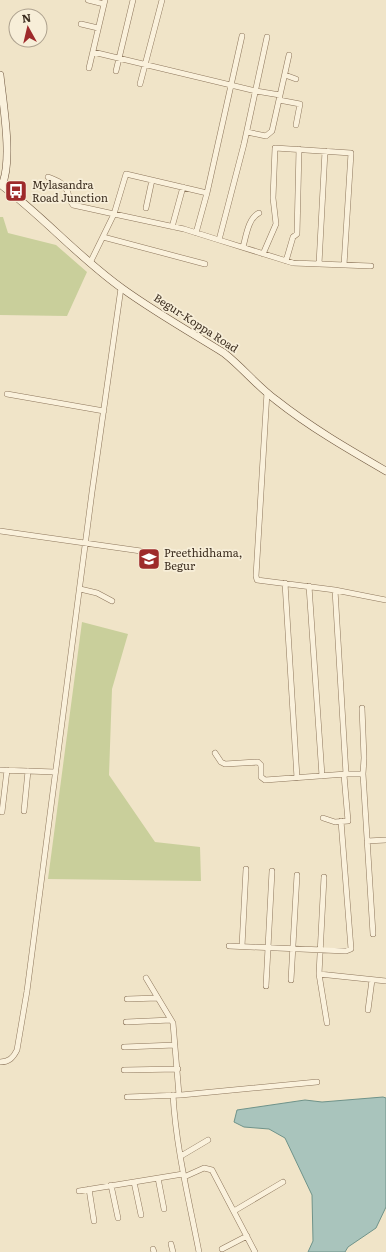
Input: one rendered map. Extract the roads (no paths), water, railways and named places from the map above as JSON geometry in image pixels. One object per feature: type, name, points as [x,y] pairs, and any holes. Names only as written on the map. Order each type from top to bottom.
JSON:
[{"type":"main road","points":[[0,75],[5,121],[6,174],[1,184]]},
{"type":"main road","name":"Begur-Koppa Road","points":[[1,184],[41,217],[90,263],[121,288],[224,353],[267,392],[320,432],[386,471]]},
{"type":"street","points":[[88,0],[105,2],[89,68]]},
{"type":"street","points":[[116,71],[133,0]]},
{"type":"street","points":[[140,84],[162,0]]},
{"type":"street","points":[[81,24],[98,28]]},
{"type":"street","points":[[196,233],[207,193],[242,36]]},
{"type":"street","points":[[219,240],[247,132],[267,37]]},
{"type":"street","points":[[93,52],[280,97],[300,104],[296,125]]},
{"type":"street","points":[[247,132],[263,135],[270,134],[289,55]]},
{"type":"street","points":[[285,75],[296,79]]},
{"type":"street","points":[[263,254],[276,224],[273,198],[275,148],[351,153],[344,265]]},
{"type":"street","points":[[286,261],[293,237],[297,234],[299,149]]},
{"type":"street","points":[[319,264],[325,151]]},
{"type":"street","points":[[90,263],[114,214],[126,174],[207,193]]},
{"type":"street","points":[[48,177],[65,186],[69,201],[73,205],[196,233],[293,263],[371,266]]},
{"type":"street","points":[[146,208],[152,180]]},
{"type":"street","points":[[172,227],[183,187]]},
{"type":"street","points":[[243,247],[251,221],[259,213]]},
{"type":"street","points":[[103,237],[204,264]]},
{"type":"street","points":[[0,1062],[8,1061],[14,1056],[17,1050],[30,966],[121,288]]},
{"type":"street","points":[[267,392],[256,576],[258,581],[309,586],[386,600]]},
{"type":"street","points":[[7,394],[104,411]]},
{"type":"street","points":[[0,531],[148,552]]},
{"type":"street","points":[[285,583],[297,778]]},
{"type":"street","points":[[309,586],[322,776]]},
{"type":"street","points":[[80,589],[96,593],[112,601]]},
{"type":"street","points":[[323,818],[348,821],[335,590]]},
{"type":"street","points":[[362,708],[364,758],[363,774],[373,934]]},
{"type":"street","points":[[215,753],[221,762],[225,764],[258,762],[261,765],[261,777],[265,780],[363,774]]},
{"type":"street","points":[[0,770],[55,772]]},
{"type":"street","points":[[2,812],[7,770]]},
{"type":"street","points":[[24,811],[28,771]]},
{"type":"street","points":[[229,946],[346,951],[351,949],[341,821]]},
{"type":"street","points":[[367,841],[386,840]]},
{"type":"street","points":[[242,946],[246,869]]},
{"type":"street","points":[[266,986],[272,871]]},
{"type":"street","points":[[292,980],[297,875]]},
{"type":"street","points":[[324,877],[319,974],[327,1023]]},
{"type":"street","points":[[319,974],[386,981]]},
{"type":"street","points":[[146,978],[171,1020],[178,1069],[179,1095]]},
{"type":"street","points":[[368,1010],[372,980]]},
{"type":"street","points":[[127,999],[158,998]]},
{"type":"street","points":[[126,1022],[171,1020]]},
{"type":"street","points":[[124,1047],[175,1045]]},
{"type":"street","points":[[124,1070],[178,1069]]},
{"type":"street","points":[[127,1097],[179,1095],[317,1082]]},
{"type":"street","points":[[173,1095],[174,1119],[199,1252]]},
{"type":"street","points":[[181,1156],[208,1140]]},
{"type":"street","points":[[79,1191],[184,1175],[204,1168],[210,1168],[255,1252]]},
{"type":"street","points":[[158,1178],[164,1209]]},
{"type":"street","points":[[134,1182],[141,1215]]},
{"type":"street","points":[[234,1211],[283,1182]]},
{"type":"street","points":[[111,1186],[118,1218]]},
{"type":"street","points":[[89,1189],[94,1221]]},
{"type":"street","points":[[222,1249],[247,1236]]},
{"type":"street","points":[[171,1244],[173,1252]]},
{"type":"water","points":[[386,1098],[386,1207],[376,1228],[348,1247],[345,1252],[308,1252],[313,1241],[312,1195],[285,1138],[269,1129],[244,1127],[234,1122],[237,1110],[305,1100],[322,1102]]},
{"type":"place","name":"Mylasandra Road Junction","points":[[16,191]]},
{"type":"place","name":"Preethidhama, Begur","points":[[149,559]]}]
